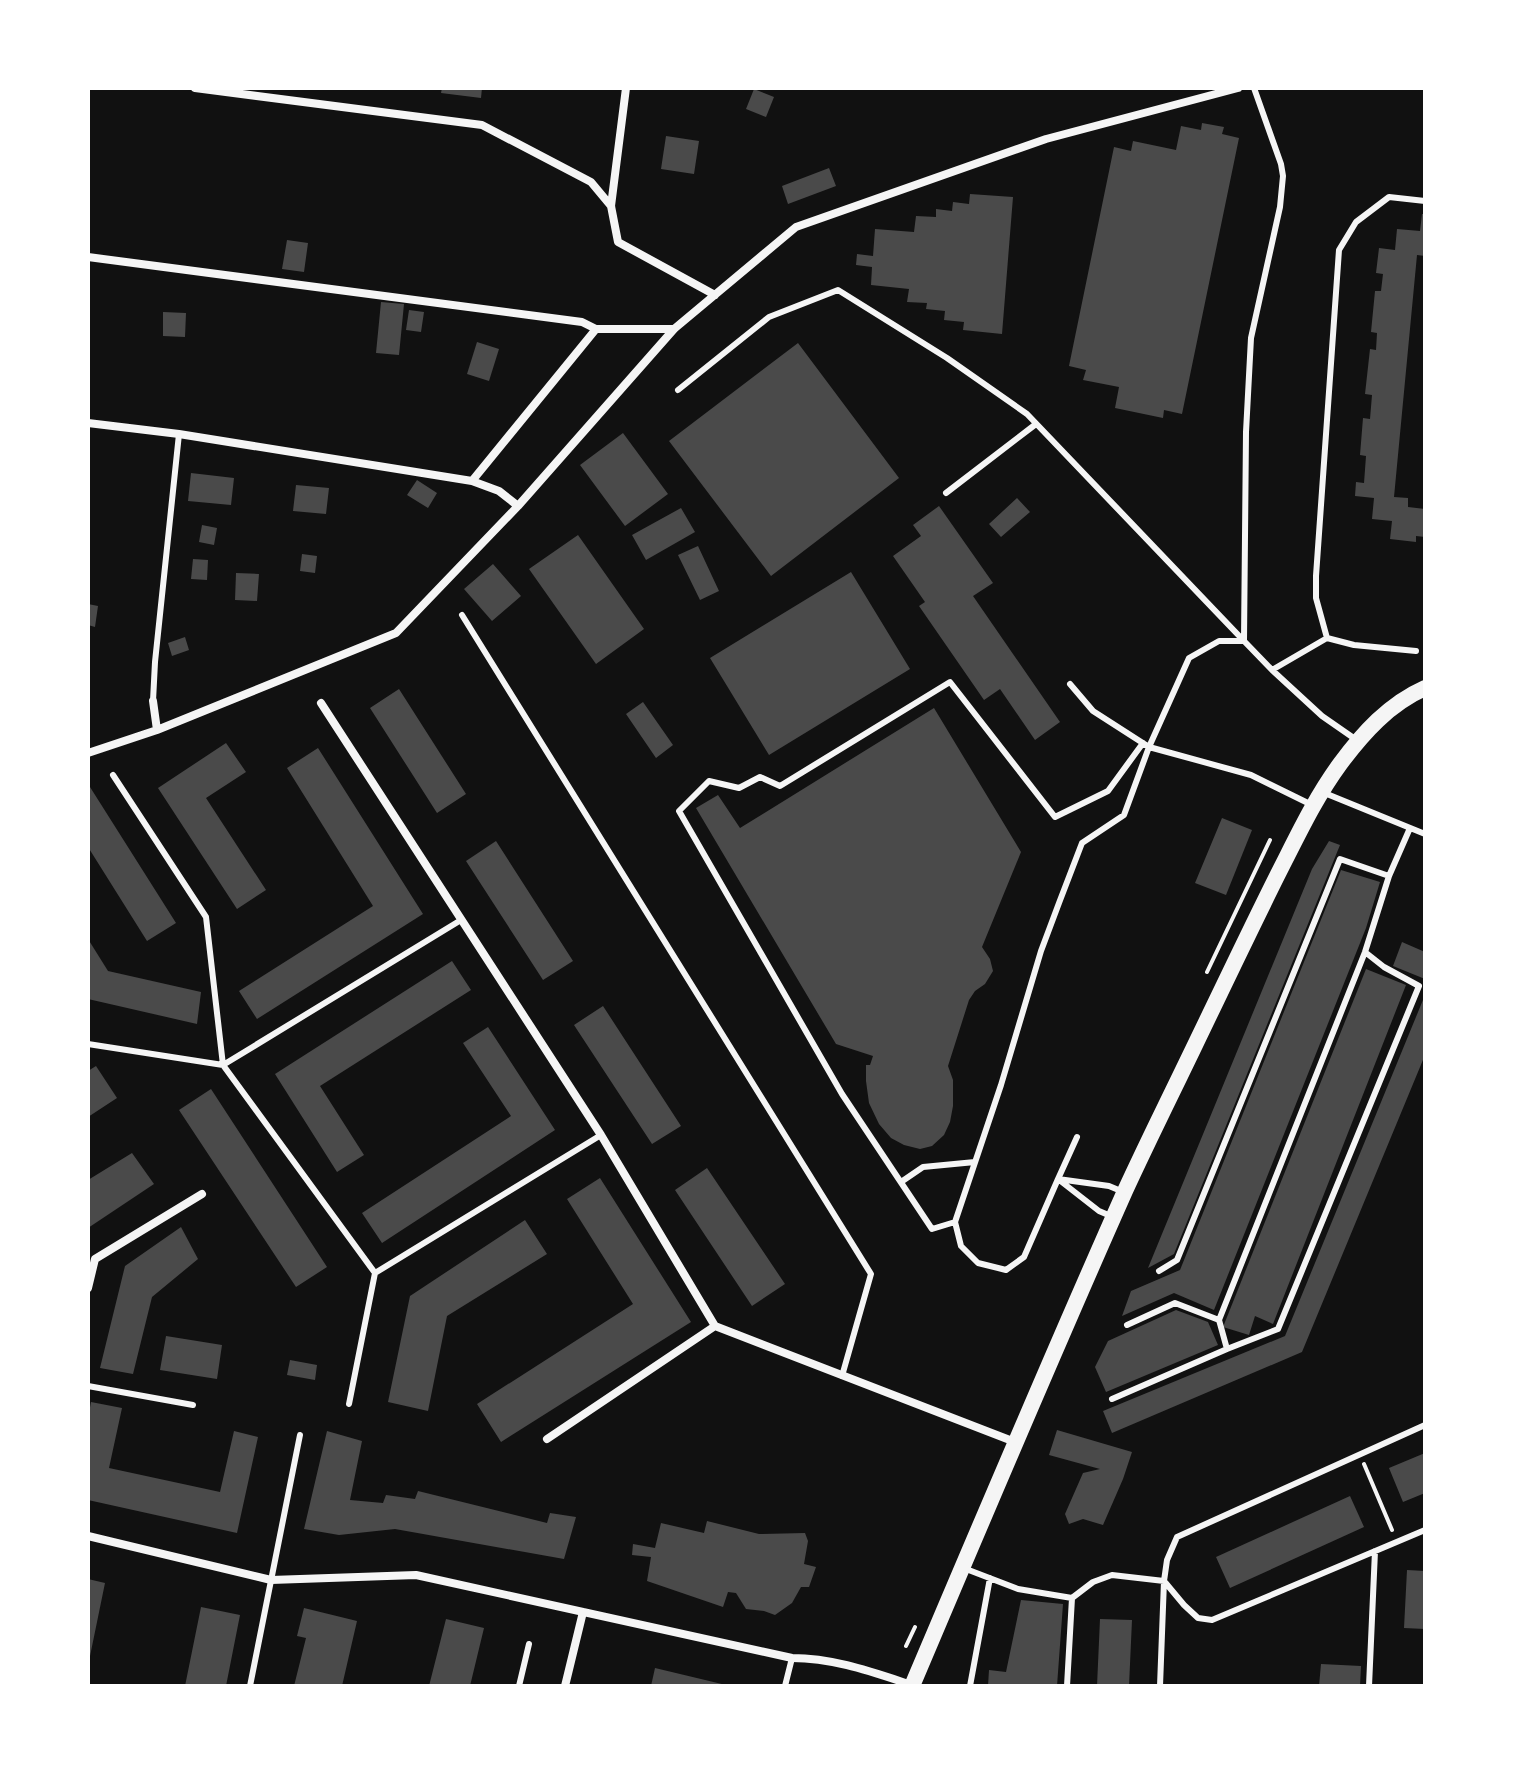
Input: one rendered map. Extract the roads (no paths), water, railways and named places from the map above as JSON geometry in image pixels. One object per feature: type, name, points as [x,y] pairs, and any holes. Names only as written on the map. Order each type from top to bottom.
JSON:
[{"type":"main road","points":[[912,1686],[1125,1192],[1254,921],[1317,799],[1338,766],[1387,711],[1425,688]]},
{"type":"street","points":[[195,88],[482,125],[591,182],[611,206]]},
{"type":"street","points":[[626,88],[611,206],[618,242],[715,295]]},
{"type":"street","points":[[88,753],[157,730],[396,633],[518,506],[674,329],[796,227],[1046,139],[1238,88]]},
{"type":"street","points":[[88,257],[582,322],[596,329],[674,329]]},
{"type":"street","points":[[472,481],[596,329]]},
{"type":"street","points":[[88,423],[179,434],[472,481],[499,491],[518,506]]},
{"type":"street","points":[[153,701],[157,730]]},
{"type":"street","points":[[321,703],[601,1135],[715,1326],[1015,1442]]},
{"type":"street","points":[[88,1288],[95,1259],[202,1194]]},
{"type":"street","points":[[547,1439],[715,1326]]},
{"type":"street","points":[[88,1536],[271,1580],[416,1575],[792,1658],[845,1663],[912,1686]]},
{"type":"street","points":[[565,1686],[583,1612]]},
{"type":"lane","points":[[1244,641],[1246,446],[1251,338],[1280,207],[1283,176],[1254,88]]},
{"type":"lane","points":[[1327,638],[1316,598],[1316,576],[1339,250],[1356,222],[1389,197],[1425,201]]},
{"type":"lane","points":[[678,390],[769,317],[838,290],[947,358],[1027,414],[1272,670],[1322,716],[1358,741]]},
{"type":"lane","points":[[946,493],[1036,424]]},
{"type":"lane","points":[[153,701],[179,434]]},
{"type":"lane","points":[[462,615],[871,1274],[842,1376]]},
{"type":"lane","points":[[1272,670],[1327,638],[1354,645],[1416,651]]},
{"type":"lane","points":[[1077,1137],[1024,1257],[1006,1270],[978,1263],[961,1246],[955,1222],[1001,1085],[1041,951],[1082,843],[1124,815],[1146,745],[1189,658],[1219,641],[1244,641]]},
{"type":"lane","points":[[955,1222],[932,1229],[842,1094],[679,811],[709,781],[739,788],[760,777],[780,786],[950,682],[1055,817],[1108,791],[1146,745]]},
{"type":"lane","points":[[1070,684],[1093,711],[1146,745],[1251,775],[1425,834]]},
{"type":"lane","points":[[113,775],[206,917],[223,1065],[375,1273]]},
{"type":"lane","points":[[1227,1349],[1219,1320],[1365,952],[1389,876],[1410,828]]},
{"type":"lane","points":[[1159,1271],[1177,1260],[1340,859],[1389,876]]},
{"type":"lane","points":[[88,1044],[223,1065],[461,920]]},
{"type":"lane","points":[[1112,1399],[1278,1329],[1419,986],[1384,967],[1365,952]]},
{"type":"lane","points":[[349,1404],[375,1273],[601,1135]]},
{"type":"lane","points":[[901,1182],[923,1167],[975,1162]]},
{"type":"lane","points":[[1058,1179],[1109,1186],[1125,1192]]},
{"type":"lane","points":[[1058,1179],[1099,1211],[1114,1218]]},
{"type":"lane","points":[[1127,1325],[1175,1303],[1219,1320]]},
{"type":"lane","points":[[88,1386],[193,1405]]},
{"type":"lane","points":[[1160,1686],[1164,1581],[1167,1560],[1177,1537],[1425,1425]]},
{"type":"lane","points":[[250,1686],[300,1435]]},
{"type":"lane","points":[[962,1567],[1018,1589],[1072,1598],[1093,1582],[1112,1575],[1164,1581],[1198,1618],[1212,1620],[1425,1530]]},
{"type":"lane","points":[[1369,1686],[1375,1551]]},
{"type":"lane","points":[[970,1686],[990,1578]]},
{"type":"lane","points":[[1067,1686],[1072,1598]]},
{"type":"lane","points":[[519,1686],[529,1644]]},
{"type":"lane","points":[[785,1686],[792,1658]]}]
